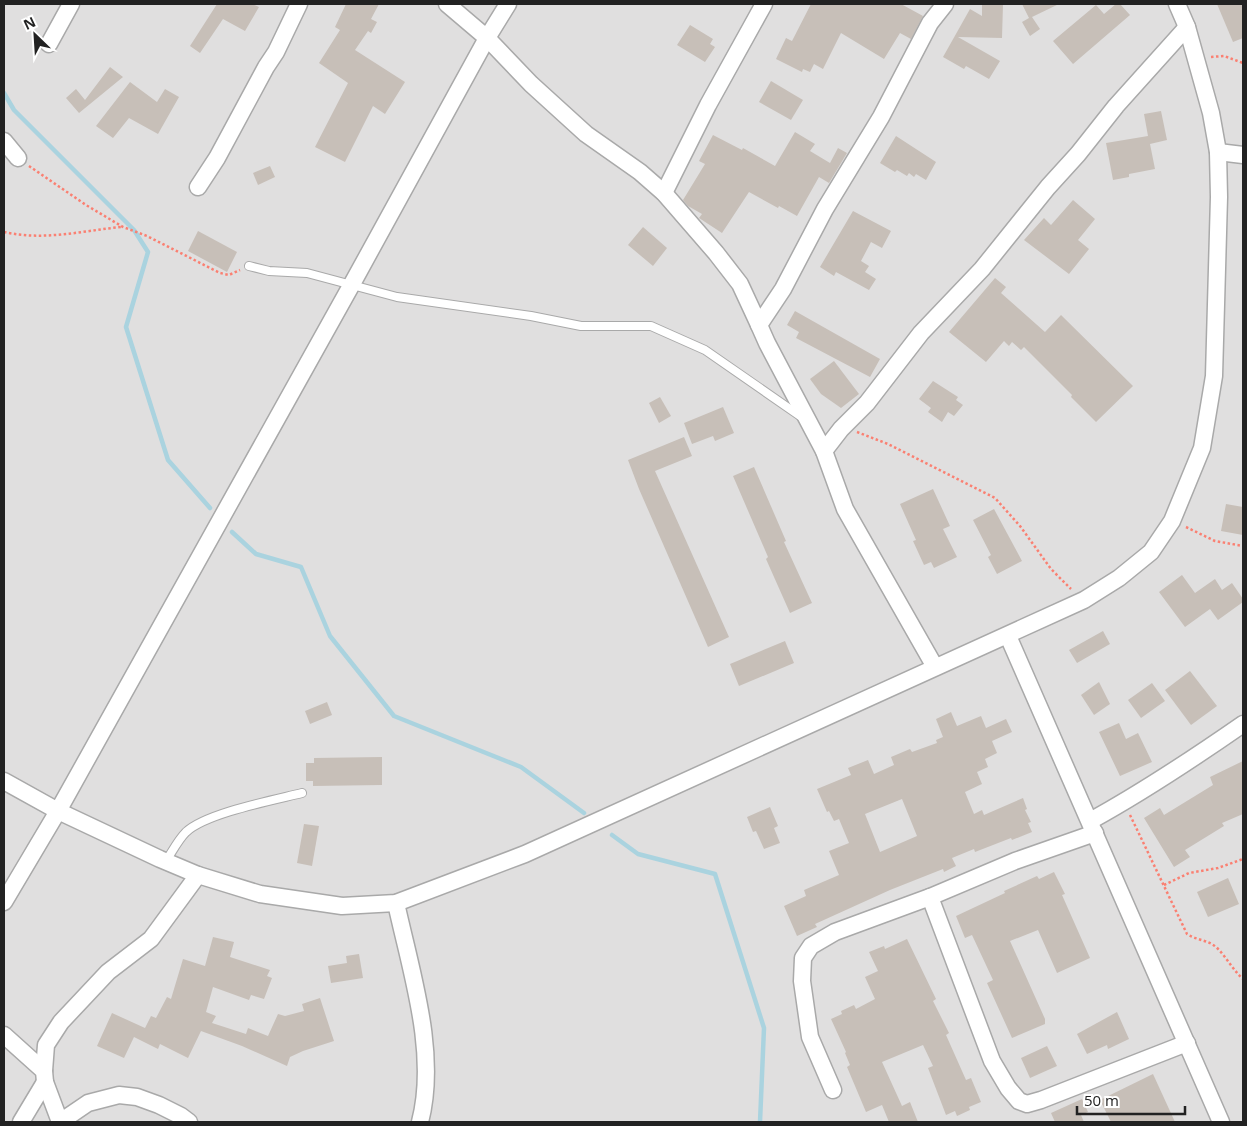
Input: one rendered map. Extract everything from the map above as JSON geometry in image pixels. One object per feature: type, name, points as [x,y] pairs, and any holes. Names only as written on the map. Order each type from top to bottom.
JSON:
[{"type":"street","points":[[49,44],[71,4]]},
{"type":"street","points":[[198,187],[217,158],[276,52],[299,4]]},
{"type":"street","points":[[447,4],[487,38],[531,84],[586,134],[640,172],[664,193],[740,284],[767,343],[824,451],[845,509],[935,667]]},
{"type":"street","points":[[4,902],[58,811],[487,38],[508,4]]},
{"type":"street","points":[[664,193],[708,105],[764,4]]},
{"type":"street","points":[[759,326],[783,289],[825,209],[881,116],[930,24],[945,4]]},
{"type":"street","points":[[4,781],[58,811],[198,875],[260,894],[287,898],[342,906],[396,904],[524,854],[935,667],[1008,636],[1084,600],[1119,578],[1151,552],[1172,521],[1202,448],[1214,376],[1219,206],[1218,152],[1211,113],[1188,28],[1177,4]]},
{"type":"street","points":[[824,451],[841,429],[867,403],[921,333],[982,269],[1116,106],[1188,28]]},
{"type":"street","points":[[4,140],[18,158]]},
{"type":"street","points":[[1218,152],[1243,155]]},
{"type":"street","points":[[1008,636],[1221,1122]]},
{"type":"street","points":[[833,1090],[810,1036],[802,981],[803,958],[811,946],[835,932],[930,898],[1092,827],[1124,802],[1190,761],[1243,724]]},
{"type":"street","points":[[189,1122],[159,1105],[137,1097],[119,1095],[88,1103],[60,1122],[44,1076],[46,1045],[61,1022],[108,972],[151,939],[198,875]]},
{"type":"street","points":[[930,898],[992,1062],[1008,1088],[1019,1101],[1028,1104],[1041,1100],[1186,1043]]},
{"type":"street","points":[[396,904],[417,996],[425,1047],[426,1095],[420,1122]]},
{"type":"street","points":[[4,1035],[44,1076]]},
{"type":"street","points":[[21,1122],[44,1076]]},
{"type":"lane","points":[[250,266],[269,271],[307,273],[397,297],[530,316],[581,326],[651,326],[705,350],[808,421]]},
{"type":"lane","points":[[166,861],[185,833],[198,824],[224,814],[302,793]]},
{"type":"path","points":[[1196,59],[1224,56],[1243,63]]},
{"type":"path","points":[[18,158],[86,205],[123,227],[147,236],[220,273],[229,276],[244,267],[250,266]]},
{"type":"path","points":[[4,232],[51,236],[123,227]]},
{"type":"path","points":[[841,429],[850,430],[888,444],[994,498],[1020,526],[1051,569],[1084,600]]},
{"type":"path","points":[[1172,521],[1215,540],[1243,546]]},
{"type":"path","points":[[1124,802],[1187,934],[1210,942],[1243,979]]},
{"type":"path","points":[[1164,885],[1189,873],[1218,868],[1243,859]]},
{"type":"shaded area","points":[[4,4],[1243,4],[1243,1122],[4,1122]]},
{"type":"building","points":[[217,4],[252,4],[259,7],[245,31],[223,19],[200,53],[190,46]]},
{"type":"building","points":[[346,4],[379,4],[371,19],[377,22],[371,33],[368,31],[355,50],[405,82],[385,114],[373,106],[345,162],[315,147],[348,83],[319,63],[340,30],[335,27]]},
{"type":"building","points":[[811,4],[901,4],[923,16],[911,39],[900,33],[884,59],[841,33],[823,69],[814,64],[810,72],[803,69],[802,72],[776,59],[786,38],[792,41]]},
{"type":"building","points":[[982,4],[1003,4],[1002,38],[958,37],[1000,61],[989,79],[966,66],[964,69],[943,57],[970,9],[982,16]]},
{"type":"building","points":[[1022,4],[1059,4],[1032,17],[1040,29],[1030,36],[1022,22],[1029,18]]},
{"type":"building","points":[[1116,4],[1120,4],[1130,15],[1073,64],[1053,41],[1096,5],[1104,14]]},
{"type":"building","points":[[1217,4],[1243,4],[1243,38],[1233,42]]},
{"type":"building","points":[[690,25],[713,39],[710,44],[715,47],[705,62],[677,45]]},
{"type":"building","points":[[110,67],[123,77],[79,113],[66,98],[76,89],[85,100]]},
{"type":"building","points":[[771,81],[803,100],[791,120],[759,102]]},
{"type":"building","points":[[130,82],[157,102],[165,89],[179,97],[158,134],[129,118],[113,138],[96,126]]},
{"type":"building","points":[[1161,111],[1167,140],[1150,144],[1155,169],[1129,174],[1129,177],[1113,180],[1106,143],[1148,136],[1144,114]]},
{"type":"building","points":[[795,132],[815,144],[810,151],[830,163],[838,148],[847,153],[829,183],[819,177],[797,216],[749,192],[722,233],[699,218],[702,214],[688,206],[683,200],[705,164],[699,161],[713,135],[742,150],[743,148],[775,166]]},
{"type":"building","points":[[896,136],[936,162],[926,180],[916,174],[914,177],[909,173],[907,176],[897,170],[895,172],[880,163]]},
{"type":"building","points":[[270,166],[275,177],[258,185],[253,173]]},
{"type":"building","points":[[1073,200],[1095,219],[1078,240],[1089,249],[1069,274],[1024,240],[1044,218],[1051,225]]},
{"type":"building","points":[[853,211],[891,231],[882,248],[871,242],[861,261],[869,266],[865,272],[876,279],[869,290],[836,272],[834,276],[820,267]]},
{"type":"building","points":[[643,227],[667,248],[653,266],[628,245]]},
{"type":"building","points":[[198,231],[237,252],[227,272],[188,251]]},
{"type":"building","points":[[995,278],[1006,287],[1001,293],[1045,332],[1061,315],[1133,386],[1096,422],[1024,347],[1021,350],[1012,342],[1009,346],[1004,341],[986,362],[949,332]]},
{"type":"building","points":[[795,311],[880,359],[870,377],[796,338],[799,332],[787,325]]},
{"type":"building","points":[[834,361],[859,394],[841,408],[821,394],[810,379]]},
{"type":"building","points":[[933,381],[958,397],[956,400],[963,405],[954,416],[948,412],[942,422],[928,412],[931,408],[919,399]]},
{"type":"building","points":[[660,397],[671,416],[659,423],[649,403]]},
{"type":"building","points":[[723,407],[734,433],[715,441],[713,436],[692,444],[684,423]]},
{"type":"building","points":[[684,437],[692,456],[655,471],[729,637],[708,647],[628,460]]},
{"type":"building","points":[[754,467],[786,541],[784,542],[812,603],[790,613],[733,476]]},
{"type":"building","points":[[933,489],[950,526],[943,529],[957,557],[934,568],[931,562],[924,565],[913,541],[916,540],[900,504]]},
{"type":"building","points":[[1226,504],[1243,507],[1243,535],[1221,531]]},
{"type":"building","points":[[994,509],[1022,561],[997,574],[988,557],[991,555],[973,520]]},
{"type":"building","points":[[1182,575],[1195,593],[1215,579],[1222,590],[1232,583],[1243,599],[1243,602],[1218,620],[1210,609],[1185,627],[1159,592]]},
{"type":"building","points":[[1103,631],[1110,644],[1077,663],[1069,650]]},
{"type":"building","points":[[785,641],[794,663],[739,686],[730,664]]},
{"type":"building","points":[[1190,671],[1217,706],[1191,725],[1165,690]]},
{"type":"building","points":[[1099,682],[1110,704],[1094,715],[1081,695]]},
{"type":"building","points":[[1152,683],[1165,701],[1141,718],[1128,700]]},
{"type":"building","points":[[327,702],[332,715],[310,724],[305,711]]},
{"type":"building","points":[[951,712],[957,726],[981,716],[986,728],[1006,719],[1012,732],[992,741],[997,753],[985,759],[988,767],[977,772],[982,784],[965,792],[974,814],[982,810],[984,815],[1023,798],[1027,809],[1025,810],[1031,822],[1028,823],[1032,832],[975,852],[974,849],[952,858],[956,866],[944,872],[943,869],[890,890],[815,924],[817,927],[797,936],[784,906],[806,896],[804,890],[839,875],[829,851],[849,843],[839,819],[834,821],[829,811],[827,812],[817,789],[851,775],[848,768],[868,760],[874,774],[894,765],[891,757],[910,749],[912,752],[937,743],[936,740],[943,737],[936,719]],"holes":[[[902,799],[917,836],[880,852],[865,814]]]},
{"type":"building","points":[[1119,723],[1126,739],[1138,733],[1152,762],[1120,776],[1099,732]]},
{"type":"building","points":[[382,757],[382,785],[313,786],[313,781],[306,781],[306,763],[314,763],[314,758]]},
{"type":"building","points":[[1243,761],[1243,814],[1222,823],[1224,826],[1185,850],[1190,857],[1174,867],[1144,818],[1160,808],[1164,815],[1213,785],[1210,777]]},
{"type":"building","points":[[770,807],[778,826],[774,828],[780,843],[764,849],[756,831],[753,832],[747,817]]},
{"type":"building","points":[[304,824],[319,826],[312,866],[297,863]]},
{"type":"building","points":[[1054,872],[1065,894],[1062,895],[1090,958],[1057,973],[1038,930],[1010,941],[1045,1019],[1045,1024],[1012,1038],[987,983],[993,980],[972,935],[965,938],[956,916],[1037,876],[1039,879]]},
{"type":"building","points":[[1228,878],[1239,904],[1208,917],[1197,892]]},
{"type":"building","points":[[213,937],[234,942],[230,957],[270,970],[267,976],[272,978],[264,999],[251,995],[249,1000],[213,987],[206,1012],[216,1016],[212,1023],[246,1034],[248,1028],[268,1036],[278,1014],[285,1016],[304,1011],[302,1004],[320,998],[334,1041],[290,1057],[287,1066],[242,1046],[201,1031],[188,1058],[160,1044],[158,1049],[134,1037],[124,1058],[97,1046],[112,1013],[145,1028],[151,1016],[156,1018],[167,997],[171,999],[183,959],[205,966]]},
{"type":"building","points":[[907,939],[936,999],[933,1001],[949,1033],[946,1035],[966,1080],[971,1078],[981,1102],[969,1107],[970,1110],[957,1116],[955,1111],[946,1115],[928,1068],[933,1066],[923,1045],[882,1062],[902,1106],[910,1102],[918,1122],[889,1122],[882,1105],[866,1112],[847,1067],[850,1065],[846,1052],[831,1019],[842,1014],[841,1011],[854,1005],[856,1009],[875,999],[865,977],[878,971],[869,952],[884,946],[885,949]]},
{"type":"building","points":[[359,954],[363,978],[331,983],[328,966],[347,963],[346,956]]},
{"type":"building","points":[[1117,1012],[1129,1039],[1108,1049],[1107,1045],[1087,1054],[1077,1034]]},
{"type":"building","points":[[1047,1046],[1057,1066],[1030,1078],[1021,1058]]},
{"type":"building","points":[[1153,1074],[1175,1122],[1111,1122],[1100,1100]]},
{"type":"building","points":[[1082,1099],[1088,1112],[1081,1115],[1084,1122],[1055,1122],[1051,1113]]},
{"type":"waterway","points":[[4,93],[14,110],[134,230],[148,252],[126,327],[168,460],[210,508]]},
{"type":"waterway","points":[[232,532],[256,554],[301,567],[330,636],[394,716],[521,767],[584,813]]},
{"type":"waterway","points":[[612,835],[638,854],[715,874],[764,1028],[760,1122]]}]
